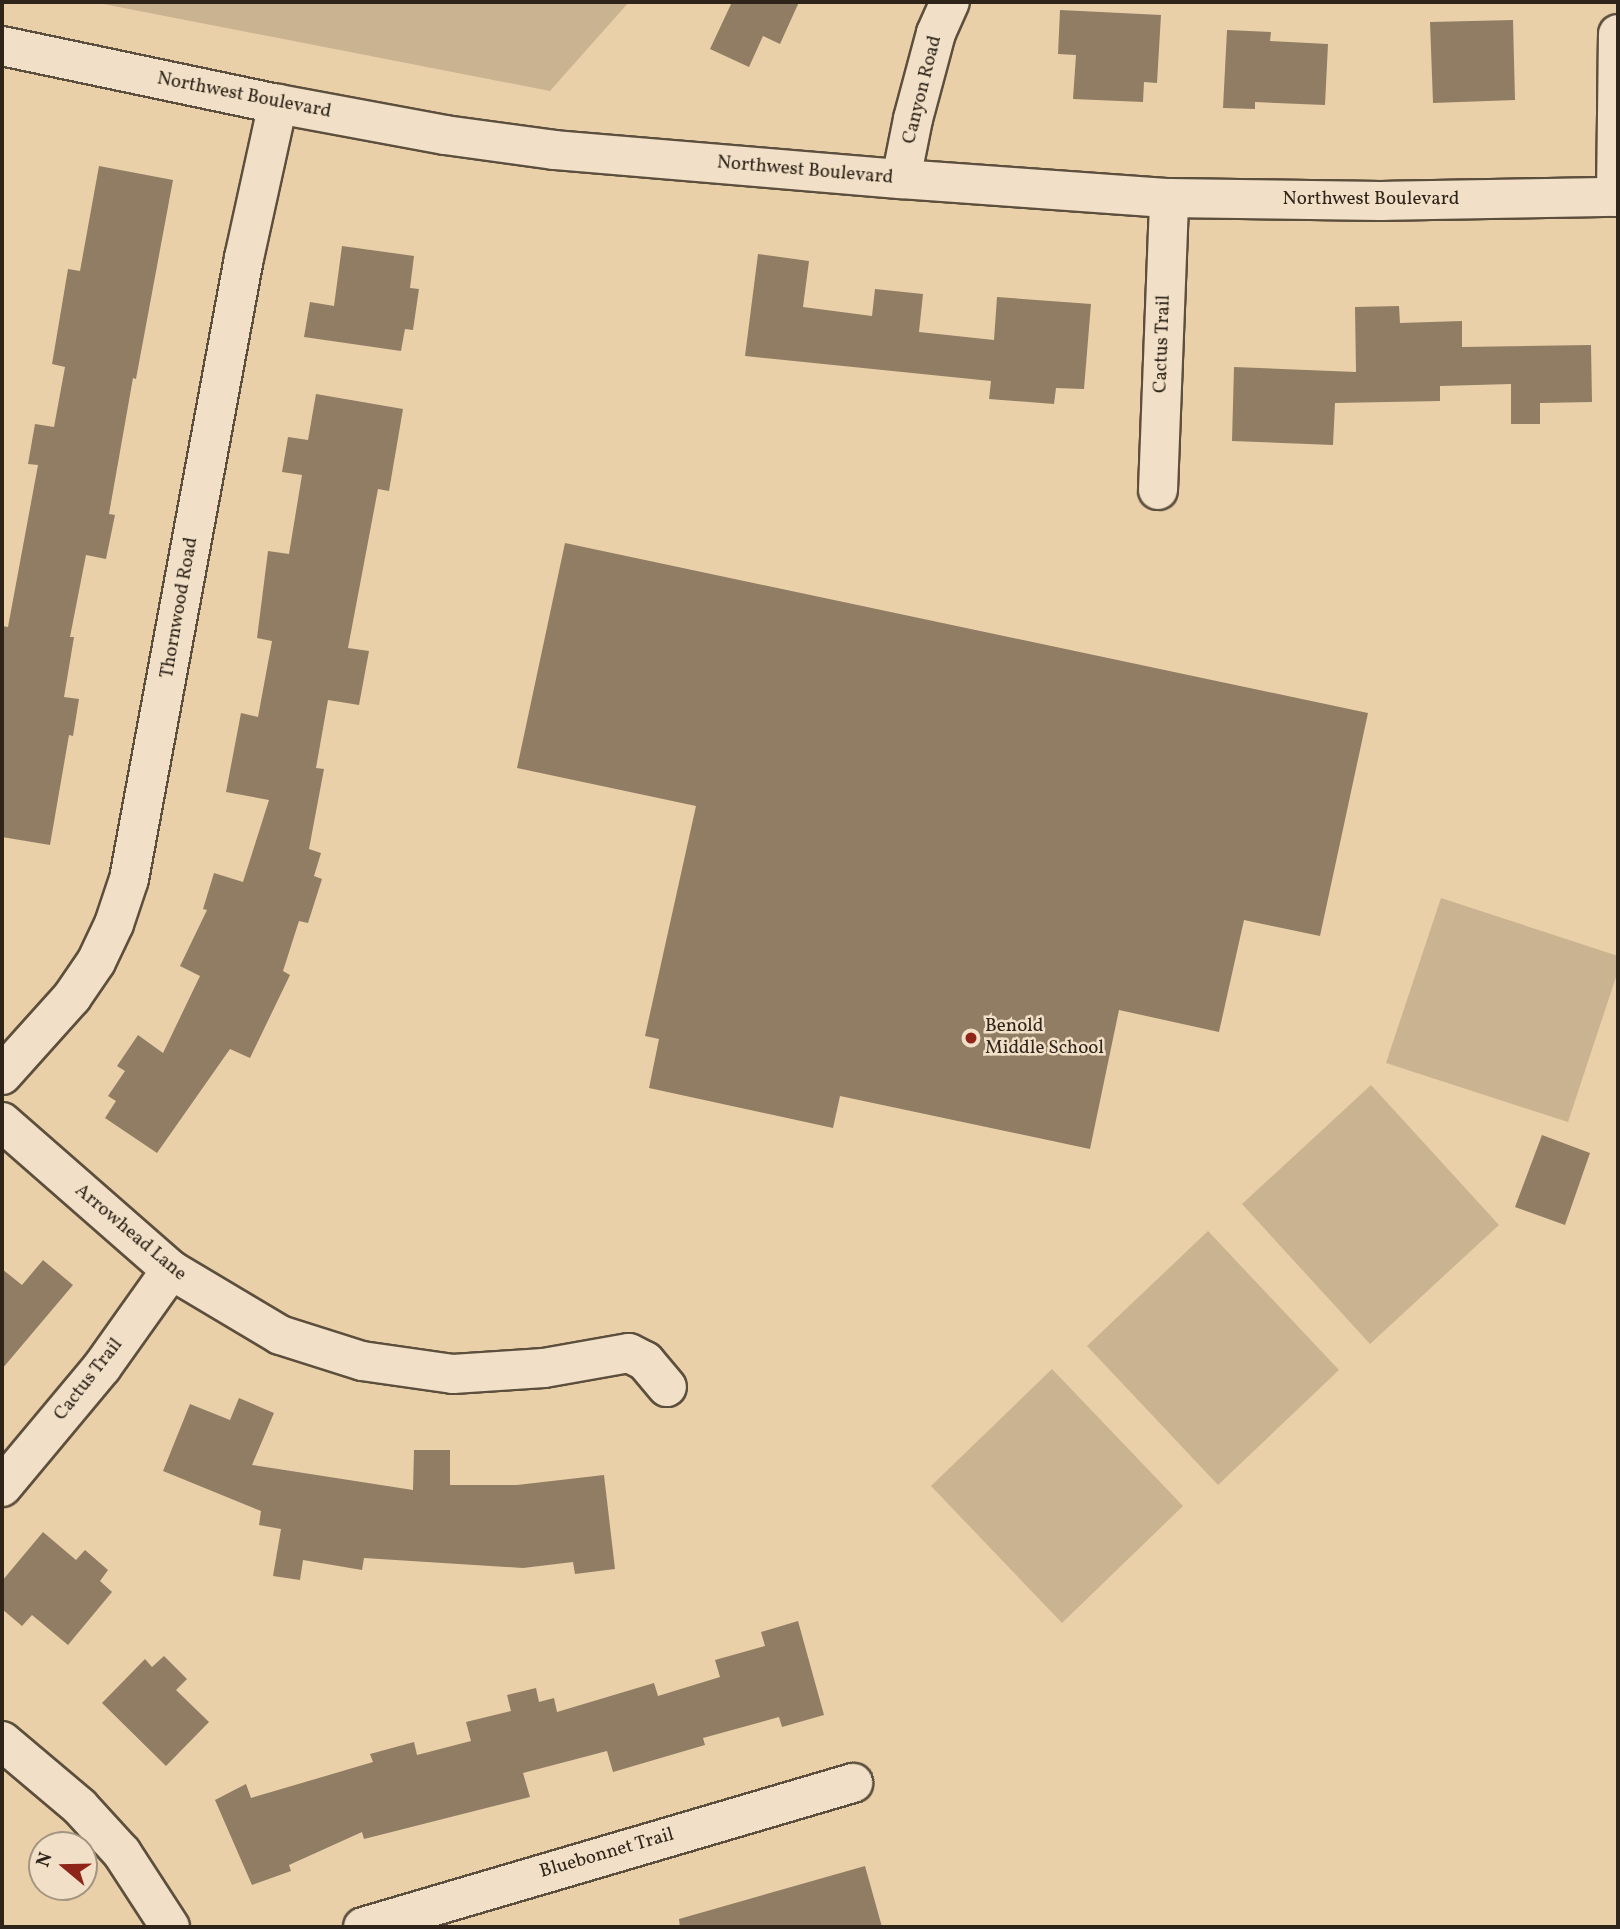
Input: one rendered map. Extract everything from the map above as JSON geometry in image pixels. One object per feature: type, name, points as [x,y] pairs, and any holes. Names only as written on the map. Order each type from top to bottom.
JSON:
[{"type":"street","name":"Canyon Road","points":[[901,179],[913,119],[936,33],[950,2]]},
{"type":"street","points":[[1617,197],[1618,34]]},
{"type":"street","name":"Northwest Boulevard","points":[[2,46],[278,104],[515,145],[901,179],[1169,198],[1381,201],[1617,197]]},
{"type":"street","name":"Thornwood Road","points":[[2,1075],[72,997],[96,962],[114,924],[129,879],[244,258],[278,104]]},
{"type":"street","name":"Cactus Trail","points":[[1158,490],[1169,198]]},
{"type":"street","name":"Arrowhead Lane","points":[[2,1122],[171,1270],[213,1298],[280,1335],[362,1362],[453,1374],[544,1368],[629,1353],[645,1361],[667,1387]]},
{"type":"street","name":"Cactus Trail","points":[[2,1487],[102,1367],[171,1270]]},
{"type":"street","points":[[2,1741],[80,1807],[122,1853],[170,1927]]},
{"type":"street","name":"Bluebonnet Trail","points":[[363,1927],[853,1783]]},
{"type":"shaded area","points":[[93,2],[629,2],[550,91]]},
{"type":"shaded area","points":[[1441,898],[1618,956],[1618,971],[1568,1122],[1386,1063]]},
{"type":"shaded area","points":[[1371,1085],[1499,1225],[1370,1344],[1242,1204]]},
{"type":"shaded area","points":[[1208,1231],[1339,1370],[1218,1485],[1087,1346]]},
{"type":"shaded area","points":[[1052,1369],[1183,1506],[1062,1623],[931,1486]]},
{"type":"building","points":[[732,2],[799,2],[780,44],[763,36],[749,67],[710,49]]},
{"type":"building","points":[[1060,10],[1161,15],[1157,83],[1144,82],[1143,102],[1073,99],[1076,55],[1058,54]]},
{"type":"building","points":[[1513,20],[1515,100],[1433,103],[1430,22]]},
{"type":"building","points":[[1227,30],[1271,32],[1270,41],[1328,44],[1325,105],[1255,102],[1255,109],[1223,108]]},
{"type":"building","points":[[99,166],[173,180],[136,379],[133,378],[109,514],[115,515],[106,559],[86,555],[70,637],[74,637],[64,697],[79,699],[73,736],[69,735],[50,845],[2,837],[2,626],[8,627],[38,465],[28,464],[35,424],[54,427],[65,367],[52,364],[68,269],[80,271]]},
{"type":"building","points":[[342,246],[414,256],[410,288],[419,289],[413,330],[405,329],[401,351],[304,337],[310,302],[334,306]]},
{"type":"building","points":[[758,254],[809,261],[803,307],[872,316],[875,289],[923,294],[919,332],[994,340],[997,297],[1091,304],[1084,389],[1056,388],[1054,404],[989,399],[991,381],[745,356]]},
{"type":"building","points":[[1399,306],[1400,323],[1462,321],[1462,347],[1591,345],[1592,402],[1540,403],[1540,424],[1511,424],[1511,384],[1440,386],[1440,401],[1335,403],[1333,445],[1232,441],[1234,367],[1356,372],[1355,307]]},
{"type":"building","points":[[316,394],[403,409],[389,491],[378,489],[348,648],[369,651],[359,705],[328,700],[316,768],[324,769],[309,849],[321,853],[314,876],[322,879],[308,923],[299,921],[283,971],[290,975],[250,1058],[230,1049],[157,1153],[105,1118],[116,1101],[108,1096],[125,1071],[117,1066],[138,1035],[163,1053],[200,976],[180,966],[207,910],[203,909],[214,873],[243,882],[269,800],[226,792],[241,713],[258,717],[272,641],[257,638],[268,551],[289,554],[302,475],[282,472],[288,437],[308,440]]},
{"type":"building","points":[[565,543],[1368,713],[1320,936],[1244,920],[1219,1032],[1119,1010],[1090,1149],[840,1096],[833,1128],[649,1088],[659,1039],[645,1036],[696,806],[517,768]]},
{"type":"building","points":[[1542,1135],[1590,1153],[1565,1225],[1515,1207]]},
{"type":"building","points":[[43,1260],[73,1285],[2,1369],[2,1269],[22,1285]]},
{"type":"building","points":[[239,1398],[274,1413],[252,1465],[413,1490],[414,1450],[450,1450],[450,1485],[517,1485],[604,1475],[615,1569],[575,1574],[573,1562],[523,1568],[364,1558],[362,1570],[303,1560],[300,1580],[273,1576],[281,1529],[259,1525],[261,1511],[163,1471],[190,1404],[230,1420]]},
{"type":"building","points":[[43,1532],[76,1560],[85,1550],[108,1570],[100,1581],[112,1592],[68,1645],[32,1615],[22,1626],[2,1609],[2,1581]]},
{"type":"building","points":[[798,1621],[824,1715],[782,1727],[779,1717],[703,1738],[705,1745],[613,1772],[607,1751],[523,1773],[530,1797],[364,1839],[362,1832],[289,1865],[291,1871],[252,1885],[215,1800],[246,1784],[251,1798],[373,1762],[370,1754],[414,1742],[417,1755],[471,1741],[466,1722],[511,1711],[507,1695],[536,1688],[539,1702],[554,1698],[557,1712],[654,1683],[658,1696],[720,1677],[715,1660],[765,1646],[761,1632]]},
{"type":"building","points":[[164,1656],[187,1679],[176,1690],[209,1722],[166,1766],[102,1703],[145,1659],[152,1667]]},
{"type":"building","points":[[865,1866],[882,1927],[680,1927],[679,1919]]},
{"type":"place","name":"Benold Middle School","points":[[971,1038]]}]
